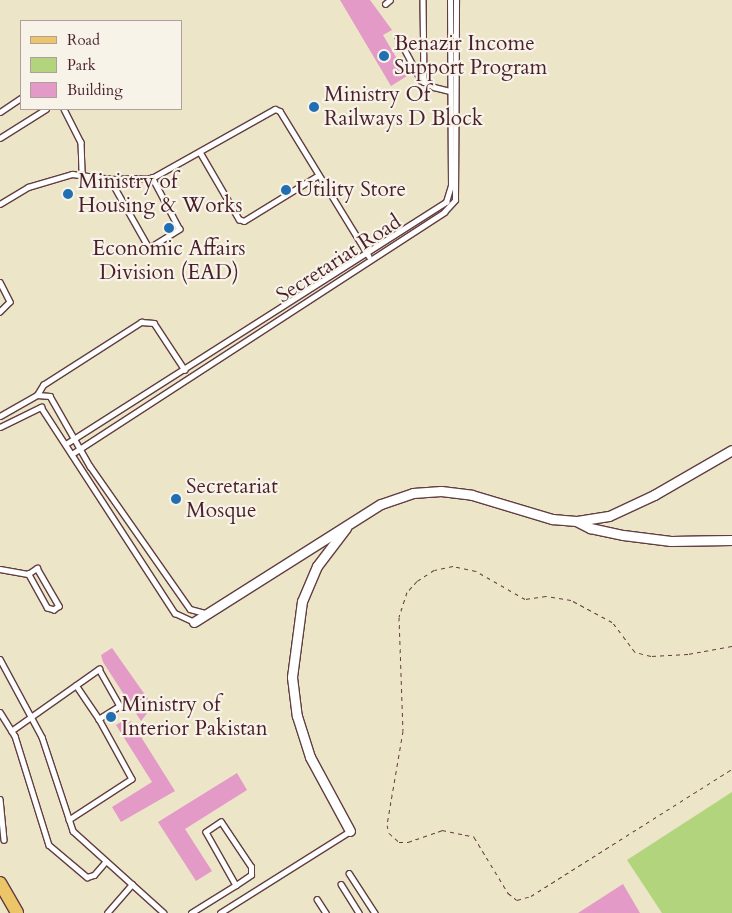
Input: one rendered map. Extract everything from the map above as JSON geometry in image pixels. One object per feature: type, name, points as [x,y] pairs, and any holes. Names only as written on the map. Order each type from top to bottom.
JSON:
[{"type":"main road","points":[[0,882],[17,913]]},
{"type":"street","points":[[194,622],[381,504],[413,494],[441,491],[472,495],[552,519],[576,521],[609,516],[654,495],[732,450]]},
{"type":"street","points":[[576,521],[590,528],[671,541],[732,540]]},
{"type":"street","points":[[350,523],[317,566],[302,601],[292,677],[297,716],[310,758],[350,831]]},
{"type":"lane","points":[[385,4],[390,0]]},
{"type":"lane","points":[[423,0],[424,82]]},
{"type":"lane","name":"Secretariat Road","points":[[72,454],[369,256],[446,202],[450,186],[450,0]]},
{"type":"lane","name":"Secretariat Road","points":[[66,444],[369,256],[444,212],[455,200],[456,0]]},
{"type":"lane","points":[[398,37],[424,82],[450,91]]},
{"type":"lane","points":[[0,112],[20,99]]},
{"type":"lane","points":[[0,204],[49,179],[82,174],[110,179],[152,178],[276,109],[280,111],[317,176],[369,256]]},
{"type":"lane","points":[[0,138],[44,110]]},
{"type":"lane","points":[[65,110],[82,142],[82,174]]},
{"type":"lane","points":[[200,152],[239,220],[244,221],[317,176]]},
{"type":"lane","points":[[110,179],[149,248],[179,229],[152,178]]},
{"type":"lane","points":[[0,282],[10,302],[0,312]]},
{"type":"lane","points":[[0,416],[37,395],[43,385],[141,322],[154,323],[185,370]]},
{"type":"lane","points":[[37,395],[50,396],[74,440],[190,610],[208,614]]},
{"type":"lane","points":[[0,427],[41,407],[175,613],[194,622]]},
{"type":"lane","points":[[0,569],[28,574],[37,568],[59,606],[54,610],[47,608],[28,574]]},
{"type":"lane","points":[[0,659],[32,714],[73,831],[164,913]]},
{"type":"lane","points":[[11,731],[32,714],[98,670],[120,706],[99,719]]},
{"type":"lane","points":[[69,820],[132,779],[99,719],[76,685]]},
{"type":"lane","points":[[0,712],[11,731],[49,845],[87,876],[94,875],[106,861]]},
{"type":"lane","points":[[0,799],[4,840]]},
{"type":"lane","points":[[0,822],[3,833]]},
{"type":"lane","points":[[191,913],[236,885],[251,875],[251,867],[221,822],[206,832],[236,885]]},
{"type":"lane","points":[[220,913],[350,831]]},
{"type":"lane","points":[[349,874],[375,913]]},
{"type":"lane","points":[[107,913],[132,884]]},
{"type":"lane","points":[[341,884],[359,913]]},
{"type":"lane","points":[[316,899],[326,913]]},
{"type":"path","points":[[732,646],[688,654],[651,656],[634,652],[612,622],[571,600],[546,596],[525,599],[476,571],[453,566],[434,570],[407,592],[399,616],[403,731],[387,825],[399,842],[408,842],[442,830],[474,837],[508,893],[517,900],[531,896],[732,768]]},
{"type":"green space","points":[[732,792],[732,913],[662,913],[627,860]]},
{"type":"building","name":"Benazir Income Support Program","points":[[340,0],[370,0],[392,30],[383,35],[407,76],[391,86]]},
{"type":"building","points":[[112,648],[153,706],[141,721],[103,662],[101,655]]},
{"type":"building","points":[[123,721],[125,725],[131,721],[175,791],[121,822],[112,807],[152,782],[116,725]]},
{"type":"building","points":[[237,773],[247,790],[185,829],[212,871],[196,881],[158,822]]},
{"type":"building","points":[[623,884],[640,913],[578,913]]},
{"type":"place","name":"Benazir Income Support Program","points":[[384,56]]},
{"type":"place","name":"Ministry Of Railways D Block","points":[[314,107]]},
{"type":"place","name":"Utility Store","points":[[286,190]]},
{"type":"place","name":"Ministry of Housing & Works","points":[[68,194]]},
{"type":"place","name":"Economic Affairs Division (EAD)","points":[[169,228]]},
{"type":"place","name":"Secretariat Mosque","points":[[176,499]]},
{"type":"place","name":"Ministry of Interior Pakistan","points":[[111,717]]}]
